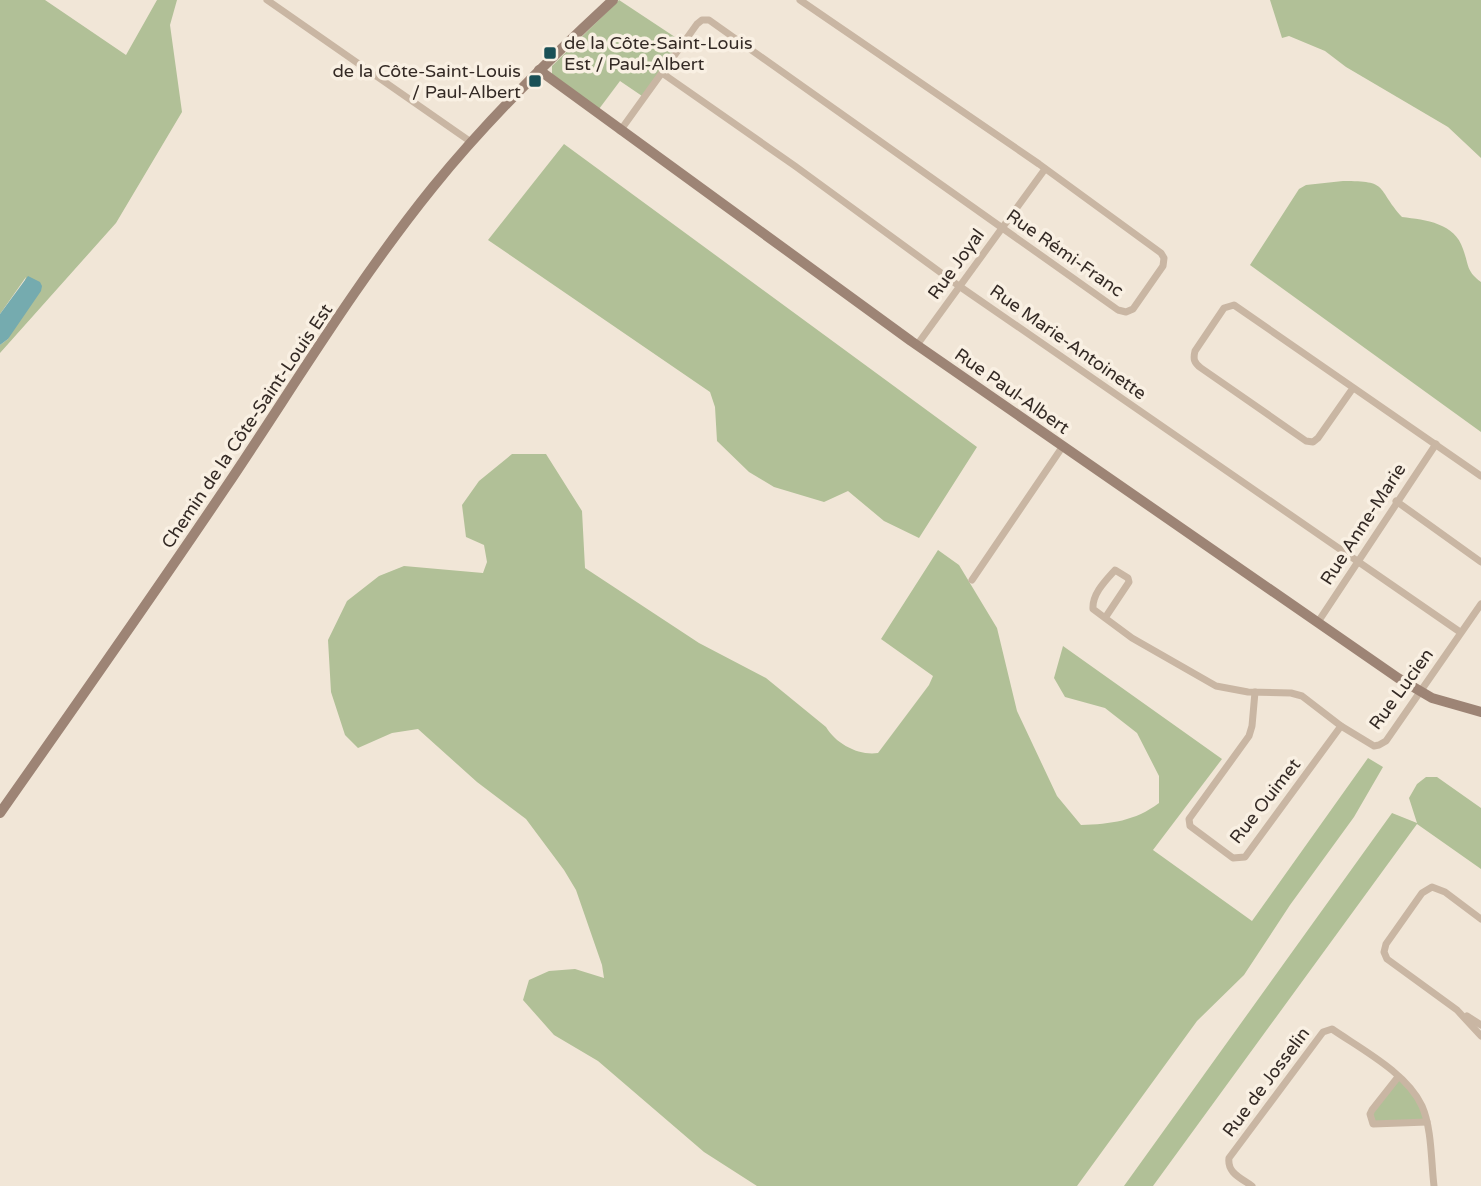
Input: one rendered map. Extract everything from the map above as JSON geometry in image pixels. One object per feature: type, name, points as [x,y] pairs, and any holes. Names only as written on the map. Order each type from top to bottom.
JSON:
[{"type":"street","points":[[267,0],[471,142]]},
{"type":"street","name":"Chemin de la Côte-Saint-Louis Est","points":[[0,813],[179,557],[375,265],[433,186],[539,70],[613,0]]},
{"type":"street","name":"Rue Rémi-Franc","points":[[662,73],[696,24],[704,19],[712,22],[1118,310],[1128,312],[1134,308],[1163,266],[1162,255],[1045,169],[800,0]]},
{"type":"street","name":"Rue Paul-Albert","points":[[539,70],[917,345],[1420,692],[1446,703],[1481,712]]},
{"type":"street","points":[[620,131],[662,73]]},
{"type":"street","name":"Rue Marie-Antoinette","points":[[662,73],[959,286],[1460,632]]},
{"type":"street","name":"Rue Joyal","points":[[917,345],[1045,169]]},
{"type":"street","points":[[1353,388],[1318,438],[1313,442],[1306,441],[1201,368],[1193,358],[1224,308],[1234,305],[1481,476]]},
{"type":"street","name":"Rue Anne-Marie","points":[[1318,622],[1436,444]]},
{"type":"street","points":[[972,580],[1063,446]]},
{"type":"street","points":[[1396,501],[1481,562]]},
{"type":"street","points":[[1115,570],[1128,578],[1129,582],[1105,618],[1093,609],[1092,605],[1115,570]]},
{"type":"street","name":"Rue Lucien","points":[[1105,618],[1132,638],[1216,686],[1302,696],[1341,726],[1374,746],[1379,746],[1481,604]]},
{"type":"street","name":"Rue Ouimet","points":[[1255,692],[1249,736],[1189,819],[1191,826],[1233,858],[1245,857],[1341,726]]},
{"type":"street","points":[[1481,919],[1445,892],[1432,887],[1422,893],[1386,944],[1384,952],[1387,959],[1481,1025]]},
{"type":"street","points":[[1457,1010],[1481,1036]]},
{"type":"street","name":"Rue de Josselin","points":[[1252,1186],[1231,1171],[1228,1166],[1229,1158],[1323,1032],[1332,1029],[1380,1061],[1414,1093],[1427,1122],[1434,1186]]},
{"type":"street","points":[[1398,1077],[1370,1114],[1373,1124],[1427,1122]]},
{"type":"green space","points":[[0,0],[45,0],[126,55],[157,0],[177,0],[170,25],[182,112],[116,223],[0,353],[0,345],[8,339],[26,277],[0,314]]},
{"type":"green space","points":[[619,0],[681,41],[642,96],[620,81],[599,109],[552,75],[552,66]]},
{"type":"green space","points":[[1270,0],[1481,0],[1481,158],[1448,127],[1346,67],[1325,51],[1289,36],[1282,38]]},
{"type":"green space","points":[[564,144],[977,447],[919,538],[884,521],[848,491],[824,502],[774,487],[749,472],[717,441],[715,407],[710,392],[488,240]]},
{"type":"green space","points":[[1343,181],[1375,184],[1402,217],[1438,224],[1447,228],[1459,240],[1470,271],[1481,282],[1481,432],[1250,265],[1299,189],[1306,185]]},
{"type":"green space","points":[[512,454],[546,454],[582,511],[585,568],[699,643],[766,678],[826,727],[836,739],[863,753],[878,753],[933,676],[881,639],[938,550],[959,565],[997,628],[1017,711],[1057,796],[1081,825],[1122,820],[1150,809],[1159,803],[1159,776],[1137,733],[1105,708],[1065,697],[1054,678],[1063,646],[1222,759],[1153,850],[1252,921],[1368,758],[1383,767],[1354,817],[1290,905],[1244,975],[1197,1021],[1077,1186],[757,1186],[704,1152],[598,1061],[554,1035],[523,1000],[529,980],[549,971],[575,969],[604,978],[576,890],[526,819],[477,782],[418,729],[392,733],[358,748],[345,735],[331,692],[328,640],[347,601],[379,576],[404,566],[483,573],[487,562],[484,545],[466,537],[462,505],[479,481]]},
{"type":"green space","points":[[1426,777],[1437,777],[1481,808],[1481,869],[1417,824],[1153,1186],[1124,1186],[1392,813],[1417,823],[1409,798],[1417,784]]},
{"type":"green space","points":[[1398,1077],[1411,1090],[1427,1122],[1373,1124],[1372,1110]]},
{"type":"water","points":[[28,276],[40,282],[41,291],[8,339],[0,345],[0,314]]},
{"type":"place","name":"de la Côte-Saint-Louis Est / Paul-Albert","points":[[550,53]]},
{"type":"place","name":"de la Côte-Saint-Louis / Paul-Albert","points":[[535,81]]}]
